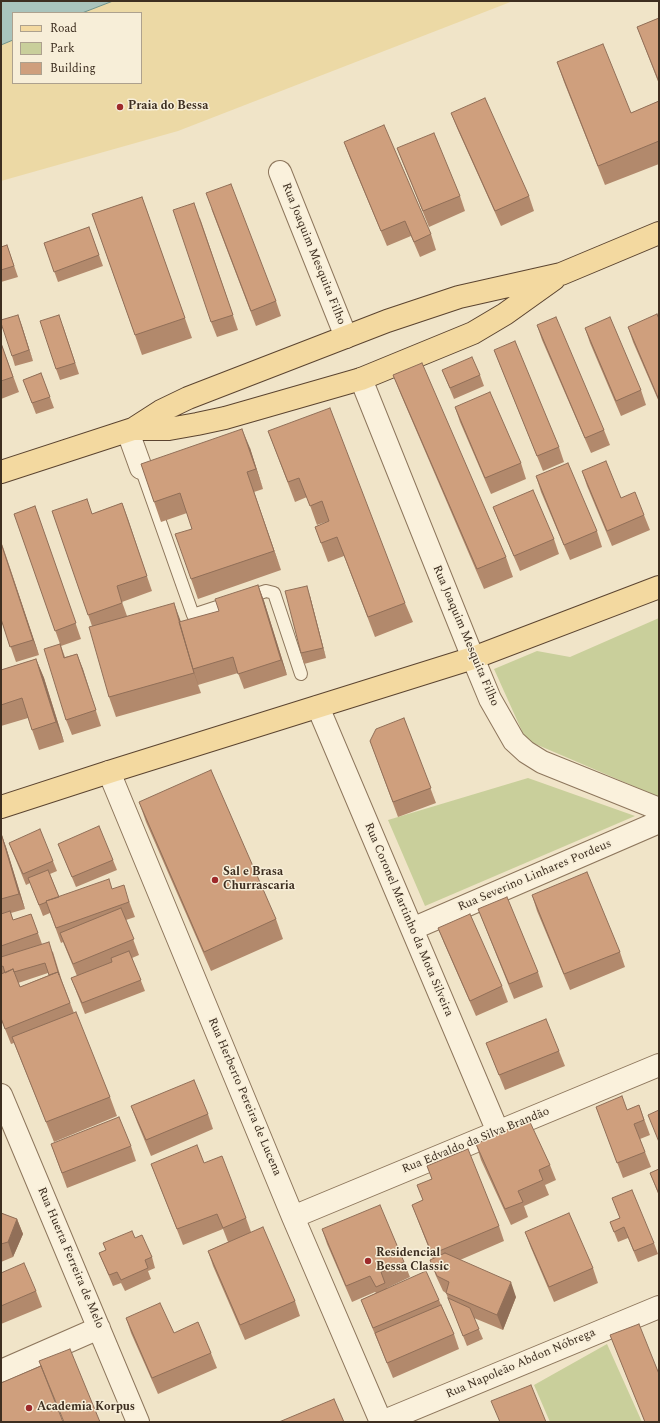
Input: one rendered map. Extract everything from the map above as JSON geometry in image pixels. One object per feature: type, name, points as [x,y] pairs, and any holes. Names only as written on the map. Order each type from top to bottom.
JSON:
[{"type":"main road","points":[[1,472],[131,430],[161,411],[188,398],[387,321],[459,297],[561,274],[659,233]]},
{"type":"main road","points":[[131,430],[169,429],[204,422],[361,379],[473,333],[505,314],[561,274]]},
{"type":"main road","points":[[1,807],[473,658],[659,587]]},
{"type":"street","name":"Rua Joaquim Mesquita Filho","points":[[280,172],[346,337]]},
{"type":"street","name":"Rua Joaquim Mesquita Filho","points":[[361,379],[490,699],[514,741],[526,752],[542,762],[659,809]]},
{"type":"street","points":[[131,430],[141,468]]},
{"type":"street","name":"Rua Coronel Martinho da Mota Silveira","points":[[318,707],[498,1132]]},
{"type":"street","name":"Rua Herberto Pereira de Lucena","points":[[109,772],[293,1217],[382,1422]]},
{"type":"street","name":"Rua Severino Linhares Pordeus","points":[[412,929],[659,822]]},
{"type":"street","name":"Rua Edvaldo da Silva Brandão","points":[[293,1217],[659,1065]]},
{"type":"street","name":"Rua Huerta Ferreira de Melo","points":[[1,1095],[138,1422]]},
{"type":"street","name":"Rua Napoleão Abdon Nóbrega","points":[[382,1422],[659,1307]]},
{"type":"street","points":[[1,1371],[99,1328]]},
{"type":"lane","points":[[141,468],[193,614],[266,591],[274,593],[301,674]]},
{"type":"green space","points":[[659,618],[659,797],[526,740],[494,669],[537,651],[570,657]]},
{"type":"green space","points":[[528,778],[635,816],[425,906],[388,820]]},
{"type":"green space","points":[[607,1344],[642,1422],[550,1422],[534,1385]]},
{"type":"sand","name":"Praia do Bessa","points":[[113,1],[513,1],[178,131],[1,181],[1,45],[12,40],[12,84],[142,84],[142,12],[85,12]]},
{"type":"water","points":[[1,1],[113,1],[85,12],[12,12],[12,40],[1,45]]},
{"type":"building","points":[[659,18],[659,82],[637,27]]},
{"type":"building","points":[[603,44],[631,113],[659,101],[659,141],[598,166],[557,62]]},
{"type":"building","points":[[485,98],[529,196],[495,211],[451,113]]},
{"type":"building","points":[[384,125],[431,234],[414,242],[405,221],[381,231],[344,142]]},
{"type":"building","points":[[434,133],[460,196],[423,211],[397,148]]},
{"type":"building","points":[[231,184],[276,301],[251,311],[206,193]]},
{"type":"building","points":[[142,197],[185,318],[135,335],[92,214]]},
{"type":"building","points":[[194,203],[233,315],[211,322],[173,210]]},
{"type":"building","points":[[89,227],[99,255],[54,272],[44,243]]},
{"type":"building","points":[[7,245],[14,266],[1,270],[1,247]]},
{"type":"building","points":[[657,314],[659,319],[659,400],[628,327]]},
{"type":"building","points":[[18,315],[29,350],[12,356],[1,320]]},
{"type":"building","points":[[59,315],[75,363],[56,369],[40,321]]},
{"type":"building","points":[[556,317],[604,430],[585,438],[537,325]]},
{"type":"building","points":[[610,317],[641,390],[616,401],[585,328]]},
{"type":"building","points":[[515,341],[559,447],[537,456],[494,350]]},
{"type":"building","points":[[1,343],[13,377],[1,381]]},
{"type":"building","points":[[472,357],[480,375],[450,388],[442,370]]},
{"type":"building","points":[[422,363],[506,557],[477,569],[393,375]]},
{"type":"building","points":[[41,373],[50,397],[32,403],[23,380]]},
{"type":"building","points":[[490,392],[521,463],[485,478],[455,407]]},
{"type":"building","points":[[330,408],[405,603],[368,617],[337,537],[321,543],[315,527],[329,521],[322,501],[310,506],[299,478],[288,482],[268,431]]},
{"type":"building","points":[[242,429],[256,469],[247,472],[274,551],[191,579],[175,534],[192,529],[180,493],[154,502],[141,464]]},
{"type":"building","points":[[606,461],[621,498],[635,492],[644,515],[607,531],[582,471]]},
{"type":"building","points":[[568,463],[597,531],[564,545],[536,476]]},
{"type":"building","points":[[533,490],[554,539],[514,556],[493,507]]},
{"type":"building","points":[[87,499],[92,514],[122,503],[147,576],[117,586],[122,603],[88,615],[52,511]]},
{"type":"building","points":[[35,506],[76,623],[55,631],[14,514]]},
{"type":"building","points":[[1,543],[33,640],[10,647],[1,619]]},
{"type":"building","points":[[258,585],[281,660],[238,674],[233,657],[193,669],[179,622],[219,611],[215,599]]},
{"type":"building","points":[[307,586],[323,648],[301,653],[285,591]]},
{"type":"building","points":[[174,603],[194,673],[109,697],[89,627]]},
{"type":"building","points":[[60,644],[64,658],[77,654],[96,710],[66,720],[44,649]]},
{"type":"building","points":[[36,659],[56,722],[32,730],[22,698],[1,705],[1,670]]},
{"type":"building","points":[[404,718],[431,788],[393,802],[370,741],[376,729]]},
{"type":"building","name":"Sal e Brasa Churrascaria","points":[[211,770],[276,919],[204,952],[139,802]]},
{"type":"building","points":[[99,826],[113,860],[72,877],[58,844]]},
{"type":"building","points":[[40,829],[53,861],[23,874],[9,843]]},
{"type":"building","points":[[1,833],[19,894],[1,899]]},
{"type":"building","points":[[48,870],[59,897],[39,905],[28,878]]},
{"type":"building","points":[[587,872],[620,952],[564,974],[532,895]]},
{"type":"building","points":[[109,879],[112,889],[124,885],[129,902],[56,928],[46,901]]},
{"type":"building","points":[[507,897],[538,972],[509,984],[478,909]]},
{"type":"building","points":[[121,908],[134,939],[73,964],[60,933]]},
{"type":"building","points":[[10,911],[13,920],[31,914],[38,933],[1,946],[1,914]]},
{"type":"building","points":[[470,914],[502,986],[470,1001],[438,928]]},
{"type":"building","points":[[49,942],[59,975],[58,972],[49,975],[45,963],[14,972],[13,969],[5,973],[3,966],[1,967],[1,957]]},
{"type":"building","points":[[129,951],[141,980],[82,1003],[71,978],[112,962],[111,958]]},
{"type":"building","points":[[13,969],[20,987],[58,972],[70,1003],[5,1029],[1,1018],[1,974]]},
{"type":"building","points":[[76,1012],[110,1097],[46,1122],[12,1037]]},
{"type":"building","points":[[546,1019],[559,1051],[499,1075],[486,1043]]},
{"type":"building","points":[[194,1080],[208,1114],[146,1140],[131,1106]]},
{"type":"building","points":[[622,1096],[627,1110],[639,1105],[644,1120],[634,1124],[645,1152],[617,1163],[596,1107]]},
{"type":"building","points":[[659,1110],[659,1142],[648,1115]]},
{"type":"building","points":[[119,1117],[131,1146],[62,1173],[51,1144]]},
{"type":"building","points":[[529,1120],[550,1165],[539,1170],[543,1180],[518,1191],[523,1202],[505,1209],[476,1144]]},
{"type":"building","points":[[197,1145],[204,1163],[222,1156],[246,1218],[223,1228],[217,1214],[177,1229],[151,1164]]},
{"type":"building","points":[[468,1149],[499,1226],[432,1254],[412,1205],[423,1200],[417,1185],[432,1179],[427,1166]]},
{"type":"building","points":[[659,1169],[659,1194],[650,1173]]},
{"type":"building","points":[[632,1190],[654,1243],[634,1251],[624,1227],[614,1232],[610,1222],[620,1218],[612,1198]]},
{"type":"building","name":"Residencial Bessa Classic","points":[[380,1205],[404,1262],[381,1272],[385,1283],[376,1287],[370,1276],[346,1286],[322,1229]]},
{"type":"building","points":[[1,1213],[17,1219],[8,1242],[1,1244]]},
{"type":"building","points":[[569,1213],[593,1268],[549,1287],[525,1232]]},
{"type":"building","points":[[263,1227],[295,1301],[240,1325],[208,1251]]},
{"type":"building","points":[[132,1231],[135,1238],[142,1235],[152,1257],[145,1260],[148,1268],[121,1280],[117,1272],[109,1275],[99,1253],[106,1250],[103,1243]]},
{"type":"building","points":[[445,1253],[511,1282],[497,1315],[446,1293],[449,1282],[437,1276],[430,1260]]},
{"type":"building","points":[[24,1263],[36,1291],[1,1306],[1,1273]]},
{"type":"building","points":[[426,1271],[439,1300],[373,1328],[361,1300]]},
{"type":"building","points":[[448,1298],[470,1308],[479,1329],[463,1336]]},
{"type":"building","points":[[160,1303],[174,1333],[198,1322],[211,1353],[152,1378],[126,1318]]},
{"type":"building","points":[[441,1305],[454,1334],[387,1363],[375,1333]]},
{"type":"building","points":[[639,1324],[659,1374],[659,1422],[645,1422],[610,1335]]},
{"type":"building","points":[[70,1349],[100,1422],[64,1422],[39,1361]]},
{"type":"building","name":"Academia Korpus","points":[[41,1366],[63,1422],[1,1422],[1,1383]]},
{"type":"building","points":[[531,1385],[546,1422],[500,1422],[491,1401]]},
{"type":"building","points":[[334,1399],[344,1422],[279,1422]]},
{"type":"place","name":"Praia do Bessa","points":[[120,107]]},
{"type":"place","name":"Sal e Brasa Churrascaria","points":[[215,880]]},
{"type":"place","name":"Residencial Bessa Classic","points":[[368,1261]]},
{"type":"place","name":"Academia Korpus","points":[[29,1408]]}]
